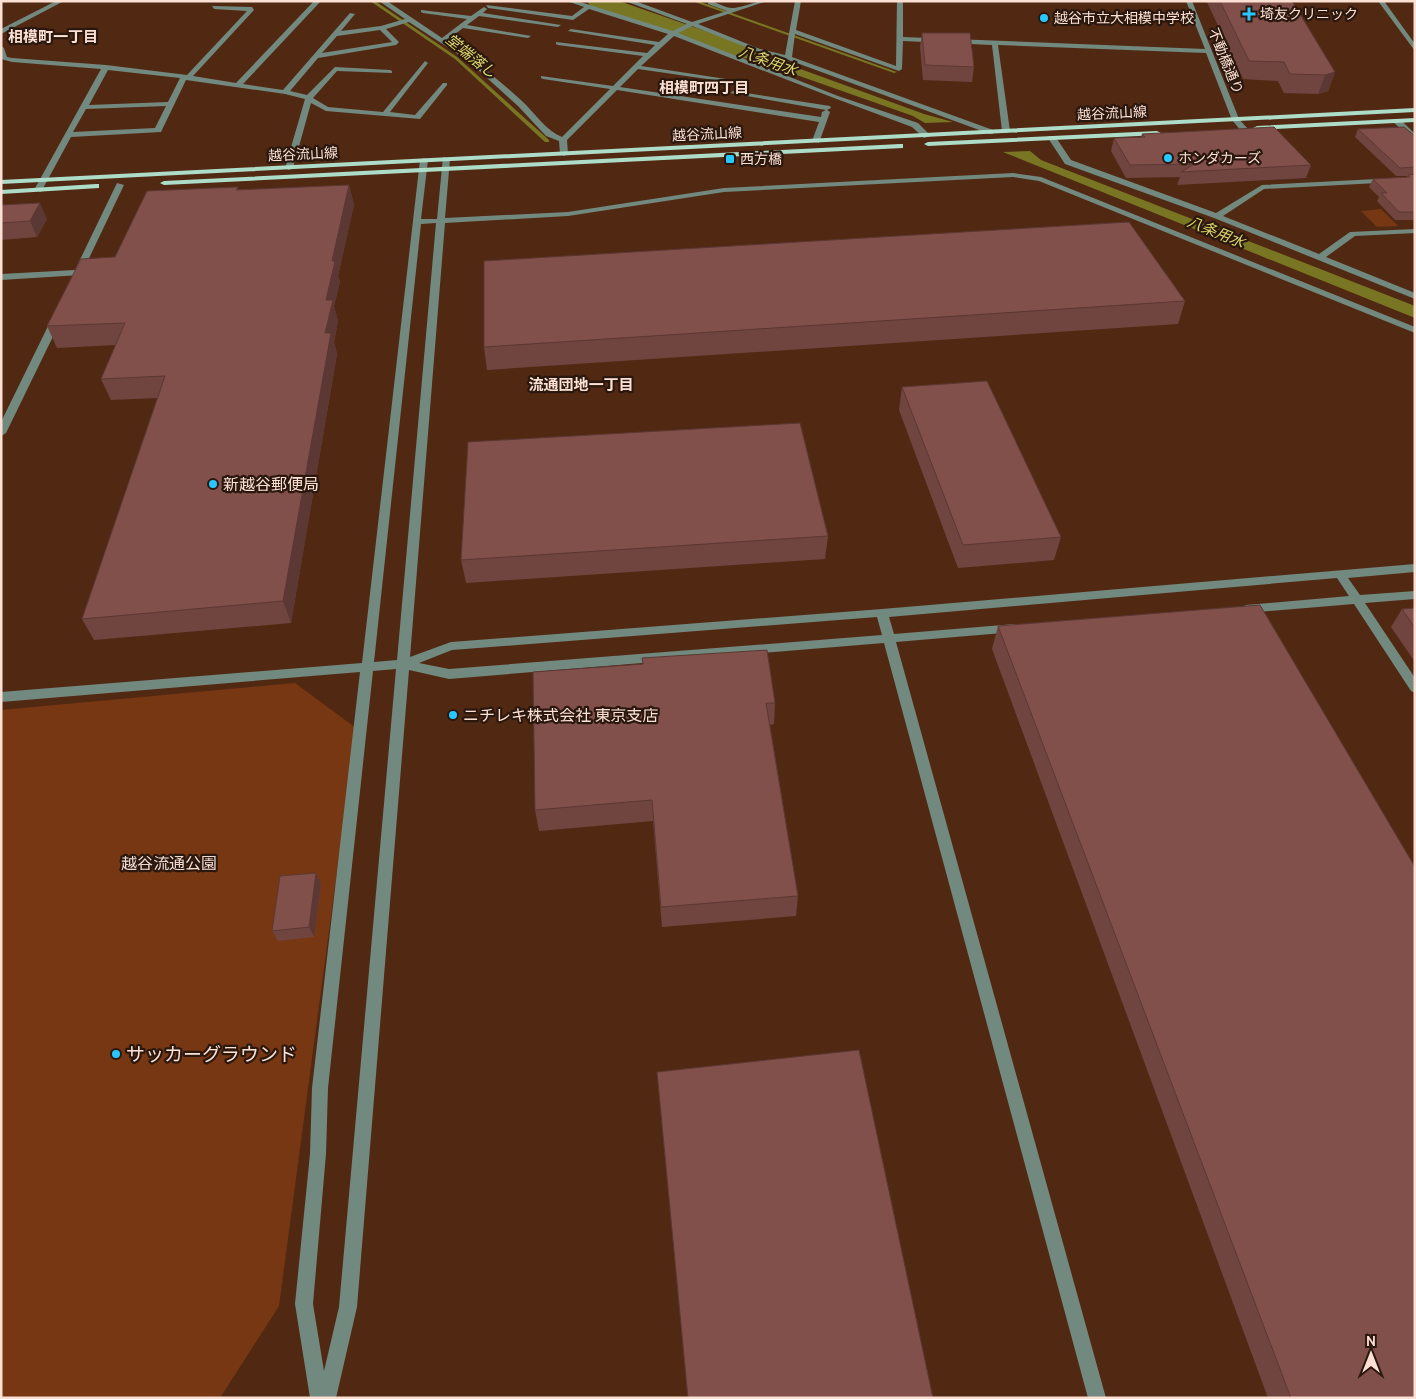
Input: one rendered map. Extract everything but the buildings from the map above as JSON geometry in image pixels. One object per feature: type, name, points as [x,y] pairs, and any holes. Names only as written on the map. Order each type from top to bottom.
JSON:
[{"type":"main road","name":"越谷流山線","points":[[445,164],[564,154],[1415,110]]},
{"type":"main road","points":[[1234,129],[1415,120]]},
{"type":"main road","name":"越谷流山線","points":[[918,145],[1167,132]]},
{"type":"main road","name":"越谷流山線","points":[[160,183],[423,165],[908,145]]},
{"type":"main road","name":"越谷流山線","points":[[1,182],[289,168],[423,165]]},
{"type":"main road","points":[[115,185],[130,184]]},
{"type":"main road","points":[[1,192],[102,186]]},
{"type":"street","points":[[1,32],[61,1]]},
{"type":"street","points":[[238,85],[318,1]]},
{"type":"street","points":[[382,1],[469,59],[521,104],[549,134],[563,140]]},
{"type":"street","points":[[570,1],[675,32],[836,97],[915,125],[927,136]]},
{"type":"street","points":[[628,1],[758,50],[788,58],[990,132]]},
{"type":"street","points":[[711,1],[710,3],[733,11]]},
{"type":"street","points":[[563,140],[648,55],[675,32],[689,25],[764,1]]},
{"type":"street","points":[[788,58],[798,1]]},
{"type":"street","points":[[793,31],[899,69],[900,1]]},
{"type":"street","name":"不動橋通り","points":[[1189,1],[1236,120],[1244,129]]},
{"type":"street","points":[[1381,1],[1415,49]]},
{"type":"street","points":[[441,42],[491,3],[573,18],[588,7]]},
{"type":"street","points":[[67,135],[158,130],[186,78],[252,10],[214,7]]},
{"type":"street","points":[[423,11],[558,25]]},
{"type":"street","points":[[285,92],[352,14]]},
{"type":"street","points":[[335,34],[382,28],[410,21]]},
{"type":"street","points":[[1,22],[16,24]]},
{"type":"street","points":[[462,26],[528,36]]},
{"type":"street","points":[[316,56],[394,44],[396,42],[382,28]]},
{"type":"street","points":[[571,31],[660,44]]},
{"type":"street","points":[[899,39],[1208,51]]},
{"type":"street","points":[[558,43],[648,55]]},
{"type":"street","points":[[995,43],[1006,131]]},
{"type":"street","points":[[1,48],[4,58],[12,60],[106,67],[238,85],[310,98],[326,109],[417,117],[445,84]]},
{"type":"street","points":[[385,114],[425,63]]},
{"type":"street","points":[[38,190],[106,67]]},
{"type":"street","points":[[637,67],[726,81]]},
{"type":"street","points":[[289,168],[310,98],[335,68],[390,72]]},
{"type":"street","points":[[542,77],[823,120]]},
{"type":"street","points":[[733,93],[827,108]]},
{"type":"street","points":[[816,141],[827,108],[836,97]]},
{"type":"street","points":[[83,107],[171,104]]},
{"type":"street","points":[[1397,121],[1415,138]]},
{"type":"street","points":[[1052,138],[1068,162],[1216,216],[1415,296]]},
{"type":"street","points":[[563,140],[564,154]]},
{"type":"street","points":[[327,1398],[348,1307],[445,164]]},
{"type":"street","points":[[319,1398],[304,1304],[318,1154],[320,1088],[423,165]]},
{"type":"street","points":[[418,222],[568,214],[724,190],[1013,175],[1028,176],[1041,179],[1415,330]]},
{"type":"street","points":[[1216,216],[1262,187],[1415,179]]},
{"type":"street","points":[[74,281],[115,185]]},
{"type":"street","points":[[1320,257],[1354,234],[1415,231]]},
{"type":"street","points":[[1,276],[79,272]]},
{"type":"street","points":[[1,433],[62,308]]},
{"type":"street","points":[[1,697],[403,664],[451,646],[882,613],[1415,568]]},
{"type":"street","points":[[1340,574],[1415,688]]},
{"type":"street","points":[[1238,610],[1415,595]]},
{"type":"street","points":[[882,613],[1097,1398]]},
{"type":"street","points":[[403,664],[449,674],[1028,627]]},
{"type":"green space","points":[[1381,209],[1398,226],[1377,227],[1361,211]]},
{"type":"green space","name":"越谷流通公園","points":[[295,683],[356,728],[279,1306],[220,1398],[1,1398],[1,710]]},
{"type":"water","points":[[590,1],[624,5],[680,25],[671,29]]},
{"type":"water","points":[[691,29],[924,114],[953,122],[925,123],[913,116],[681,34]]},
{"type":"water","points":[[1030,151],[1041,160],[1415,306],[1415,318],[1003,152]]},
{"type":"waterway","name":"堂端落し","points":[[372,1],[456,58],[547,141]]},
{"type":"waterway","name":"八条用水","points":[[598,1],[743,52]]},
{"type":"waterway","points":[[694,1],[895,72]]},
{"type":"place","name":"埼友クリニック","points":[[1249,14]]},
{"type":"place","name":"越谷市立大相模中学校","points":[[1044,18]]},
{"type":"place","name":"ホンダカーズ","points":[[1168,158]]},
{"type":"place","name":"西方橋","points":[[730,159]]},
{"type":"place","name":"新越谷郵便局","points":[[213,484]]},
{"type":"place","name":"ニチレキ株式会社 東京支店","points":[[453,715]]},
{"type":"place","name":"サッカーグラウンド","points":[[116,1054]]},
{"type":"district","name":"相模町一丁目","points":[[53,37]]},
{"type":"district","name":"相模町四丁目","points":[[704,88]]},
{"type":"district","name":"流通団地一丁目","points":[[581,385]]}]
